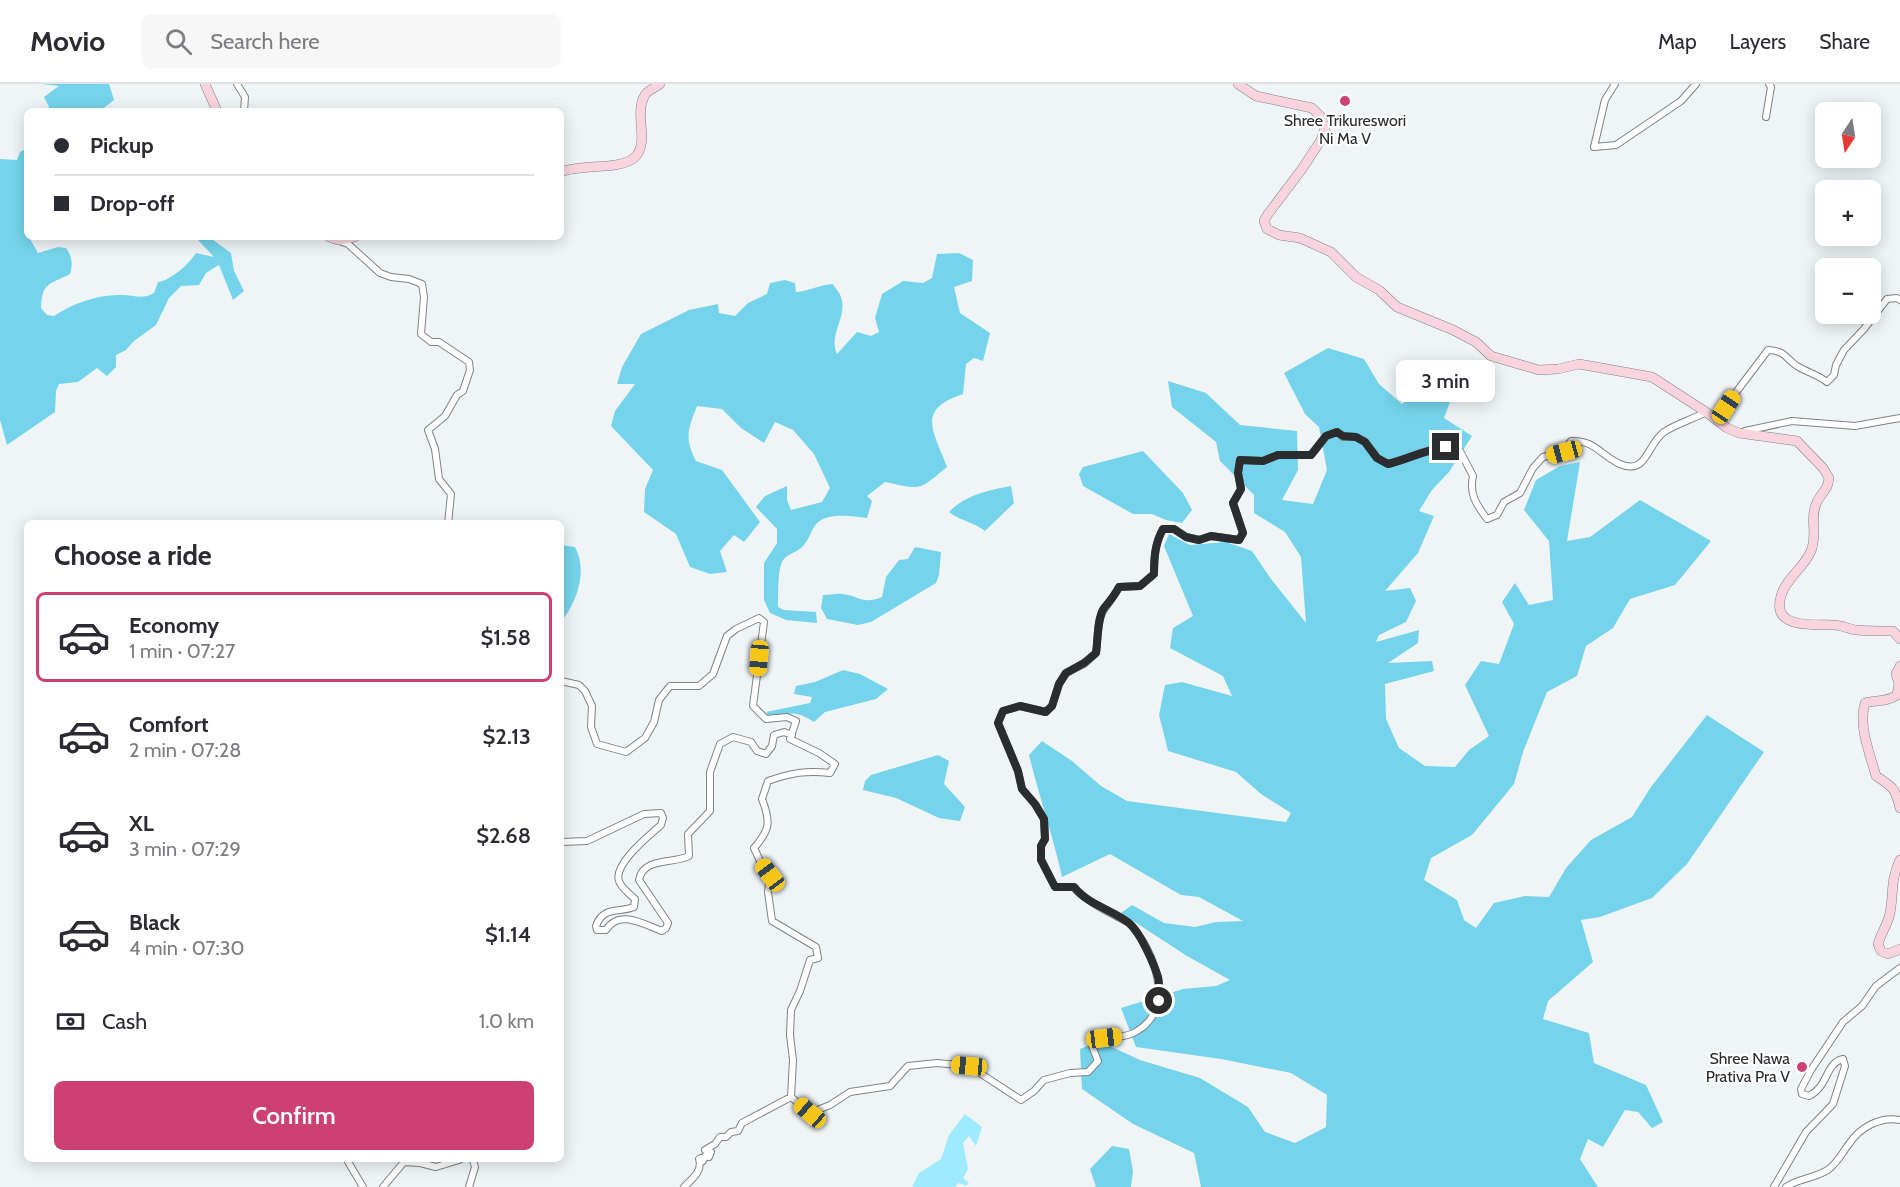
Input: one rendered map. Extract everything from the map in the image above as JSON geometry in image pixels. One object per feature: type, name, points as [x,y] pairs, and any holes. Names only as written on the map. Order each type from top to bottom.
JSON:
[{"type":"street","points":[[205,84],[216,108]]},
{"type":"street","points":[[237,84],[245,97],[244,108]]},
{"type":"street","points":[[564,171],[572,167],[620,165],[634,159],[640,148],[642,102],[649,91],[660,84]]},
{"type":"street","points":[[1238,84],[1256,96],[1312,108],[1321,117],[1325,128],[1321,140],[1302,169],[1264,221],[1267,230],[1279,235],[1300,238],[1331,252],[1350,272],[1379,290],[1397,307],[1453,330],[1476,342],[1491,356],[1539,370],[1558,369],[1579,364],[1652,377],[1727,428],[1739,433],[1797,441],[1830,478],[1828,487],[1817,501],[1813,519],[1815,538],[1811,553],[1786,583],[1781,594],[1779,603],[1783,615],[1793,623],[1836,625],[1856,630],[1893,631],[1900,639]]},
{"type":"street","points":[[1615,84],[1605,100],[1594,147],[1617,144],[1680,101],[1696,84]]},
{"type":"street","points":[[1766,117],[1771,87],[1769,84]]},
{"type":"street","points":[[337,240],[348,244],[380,273],[422,284],[424,297],[421,334],[431,342],[439,342],[468,362],[470,370],[463,391],[457,395],[446,416],[428,430],[435,449],[439,479],[451,494],[448,520]]},
{"type":"street","points":[[1719,422],[1734,396],[1762,355],[1768,350],[1781,351],[1797,366],[1816,374],[1827,382],[1834,375],[1836,365],[1844,350],[1887,299],[1900,300]]},
{"type":"street","points":[[791,1097],[810,1113],[830,1105],[850,1092],[890,1086],[908,1066],[937,1063],[969,1066],[1021,1100],[1044,1080],[1070,1073],[1088,1072],[1098,1061],[1092,1046],[1096,1038],[1124,1036],[1137,1031],[1152,1019],[1159,1001],[1159,979],[1145,947],[1130,924],[1102,908],[1074,887],[1055,887],[1041,860],[1041,846],[1045,839],[1044,819],[1022,789],[1018,771],[998,723],[1003,711],[1020,706],[1046,712],[1052,706],[1059,684],[1066,673],[1096,653],[1100,620],[1104,608],[1111,602],[1119,587],[1140,586],[1154,574],[1154,555],[1163,529],[1174,529],[1186,537],[1199,540],[1211,536],[1239,540],[1243,533],[1233,503],[1241,489],[1238,473],[1240,460],[1263,461],[1278,455],[1311,455],[1326,436],[1337,432],[1365,442],[1377,458],[1388,464],[1409,459],[1428,449],[1446,447],[1460,452],[1464,459],[1473,476],[1470,488],[1476,504],[1487,519],[1497,515],[1504,502],[1520,493],[1533,468],[1543,457],[1564,452],[1571,441],[1583,441],[1596,446],[1609,459],[1626,466],[1636,466],[1645,460],[1653,443],[1664,432],[1706,412]]},
{"type":"street","points":[[1739,433],[1792,421],[1855,426],[1900,418]]},
{"type":"street","points":[[564,682],[579,685],[585,691],[592,706],[591,727],[597,744],[626,752],[645,738],[654,722],[659,700],[670,686],[699,686],[713,674],[727,636],[759,618],[764,622],[753,706],[766,719],[787,717],[796,721],[790,739],[819,753],[835,764],[831,772],[809,770],[785,775],[768,782],[762,799],[768,815],[766,834],[754,848],[770,875],[768,892],[772,921],[816,947],[818,958],[810,960],[791,1010],[790,1035],[794,1060],[791,1097]]},
{"type":"street","points":[[1900,666],[1896,674],[1899,684],[1897,695],[1891,700],[1865,703],[1862,711],[1864,735],[1876,776],[1892,787],[1898,795],[1900,808]]},
{"type":"street","points":[[564,842],[587,841],[644,814],[661,813],[663,818],[661,825],[628,856],[618,874],[620,884],[635,899],[634,907],[605,913],[598,919],[596,926],[597,930],[606,930],[614,920],[621,919],[662,931],[668,923],[639,880],[640,874],[653,863],[689,856],[688,834],[710,811],[710,772],[720,744],[733,737],[751,742],[757,751],[766,754],[772,746],[774,735],[784,732],[792,735]]},
{"type":"street","points":[[1900,860],[1894,874],[1891,910],[1878,944],[1881,951],[1888,954],[1900,949]]},
{"type":"street","points":[[1774,1187],[1806,1132],[1833,1104],[1845,1066],[1843,1059],[1837,1060],[1828,1071],[1818,1092],[1809,1096],[1802,1094],[1801,1089],[1811,1070],[1843,1022],[1862,1006],[1876,986],[1900,968]]},
{"type":"street","points":[[684,1187],[698,1172],[699,1159],[703,1161],[705,1156],[709,1157],[711,1152],[705,1150],[715,1144],[720,1137],[726,1137],[730,1132],[738,1131],[742,1123],[791,1097]]},
{"type":"street","points":[[1786,1187],[1827,1171],[1841,1157],[1857,1134],[1875,1122],[1888,1118],[1900,1120]]},
{"type":"street","points":[[348,1162],[363,1187]]},
{"type":"street","points":[[383,1187],[404,1162],[436,1167],[452,1162]]},
{"type":"street","points":[[469,1187],[473,1162]]},
{"type":"shaded area","points":[[42,84],[109,84],[114,100],[104,108],[50,108],[44,97],[59,86]]},
{"type":"shaded area","points":[[24,150],[24,240],[31,240],[38,253],[58,247],[66,248],[70,254],[70,274],[48,285],[43,293],[41,308],[47,315],[54,316],[78,303],[95,298],[113,295],[142,297],[150,295],[154,293],[158,282],[168,279],[179,271],[196,253],[214,257],[198,240],[213,240],[231,253],[234,271],[244,291],[233,300],[219,265],[206,273],[199,285],[181,286],[169,298],[156,325],[126,350],[116,355],[116,367],[107,376],[97,368],[78,382],[59,384],[56,391],[55,412],[7,445],[0,420],[0,159],[17,160],[20,152]]},
{"type":"shaded area","points":[[959,253],[973,260],[972,281],[954,287],[960,313],[990,333],[983,361],[974,358],[966,364],[963,394],[938,407],[933,415],[934,432],[947,467],[930,481],[919,486],[885,482],[867,496],[872,501],[867,518],[838,516],[818,522],[802,547],[782,561],[779,573],[778,607],[784,610],[816,612],[817,623],[786,620],[770,613],[764,600],[764,563],[777,543],[777,529],[756,507],[765,496],[787,486],[787,500],[791,510],[822,502],[830,488],[814,454],[793,430],[775,422],[764,443],[741,428],[722,409],[697,406],[689,433],[690,446],[696,461],[722,470],[760,522],[744,542],[734,535],[720,551],[727,572],[710,574],[690,567],[676,534],[644,512],[645,489],[653,470],[611,426],[615,411],[635,384],[617,384],[622,367],[641,334],[689,310],[718,304],[719,313],[735,316],[748,303],[767,294],[770,283],[785,280],[795,283],[796,292],[833,284],[840,295],[842,304],[835,339],[837,354],[857,332],[871,336],[879,332],[875,318],[882,294],[903,281],[923,283],[932,278],[937,254]]},
{"type":"shaded area","points":[[1328,348],[1364,359],[1379,384],[1402,404],[1441,369],[1456,386],[1444,418],[1472,436],[1449,472],[1432,490],[1419,511],[1434,516],[1418,553],[1385,591],[1410,588],[1416,601],[1406,622],[1379,635],[1376,642],[1419,630],[1418,643],[1388,663],[1432,661],[1434,671],[1385,684],[1386,719],[1399,748],[1425,766],[1455,767],[1469,750],[1489,736],[1465,685],[1481,661],[1499,664],[1514,624],[1502,602],[1515,583],[1529,605],[1553,600],[1549,541],[1524,510],[1536,480],[1560,466],[1580,462],[1567,541],[1590,537],[1640,500],[1711,541],[1675,585],[1630,599],[1613,628],[1586,646],[1577,676],[1547,692],[1523,752],[1514,784],[1472,835],[1431,858],[1424,880],[1457,900],[1464,920],[1476,928],[1494,903],[1525,896],[1549,897],[1566,868],[1591,840],[1632,817],[1651,787],[1707,715],[1764,752],[1687,864],[1652,898],[1600,917],[1581,920],[1593,962],[1548,1001],[1543,1019],[1589,1033],[1594,1063],[1646,1085],[1663,1122],[1652,1128],[1638,1112],[1625,1110],[1603,1147],[1588,1139],[1580,1159],[1598,1187],[1201,1187],[1194,1153],[1133,1124],[1082,1089],[1080,1049],[1099,1041],[1140,1060],[1200,1078],[1248,1107],[1265,1132],[1295,1143],[1326,1127],[1327,1095],[1291,1073],[1221,1059],[1136,1047],[1121,1008],[1183,989],[1216,986],[1230,980],[1187,956],[1121,913],[1132,905],[1164,923],[1195,927],[1216,922],[1243,921],[1199,897],[1181,895],[1110,854],[1062,877],[1029,755],[1042,741],[1072,761],[1101,786],[1127,801],[1286,822],[1291,813],[1261,794],[1236,772],[1168,751],[1159,715],[1165,685],[1182,682],[1232,696],[1223,676],[1170,648],[1173,628],[1193,616],[1164,546],[1169,534],[1190,545],[1226,542],[1252,551],[1306,623],[1301,557],[1285,532],[1254,513],[1254,495],[1220,461],[1216,442],[1172,407],[1168,381],[1206,393],[1240,425],[1297,431],[1298,470],[1282,500],[1313,504],[1327,470],[1319,427],[1305,414],[1284,373]]},
{"type":"shaded area","points":[[1143,451],[1183,493],[1192,510],[1182,523],[1152,514],[1133,514],[1083,486],[1079,474],[1083,467]]},
{"type":"shaded area","points":[[1011,486],[1014,503],[985,531],[949,512],[970,497]]},
{"type":"shaded area","points":[[564,545],[575,547],[581,566],[579,586],[564,618]]},
{"type":"shaded area","points":[[915,547],[941,552],[936,583],[871,622],[858,625],[827,619],[821,608],[823,595],[843,594],[866,600],[882,597],[886,577],[899,560],[908,559]]},
{"type":"shaded area","points":[[843,670],[860,674],[888,689],[876,699],[825,712],[814,722],[792,714],[769,718],[766,712],[810,703],[812,697],[794,694],[796,686],[815,682]]},
{"type":"shaded area","points":[[938,755],[949,761],[944,784],[965,807],[960,821],[939,818],[896,798],[863,790],[865,781],[871,775]]},
{"type":"shaded area","points":[[965,1114],[982,1127],[976,1146],[969,1136],[963,1143],[968,1169],[963,1178],[969,1183],[966,1186],[959,1183],[955,1187],[912,1187],[919,1173],[941,1159],[949,1135]]},
{"type":"shaded area","points":[[1112,1146],[1129,1149],[1133,1171],[1131,1187],[1096,1187],[1090,1169]]},
{"type":"place","name":"Shree Trikureswori Ni Ma V","points":[[1345,101]]},
{"type":"place","name":"Shree Nawa Prativa Pra V","points":[[1802,1067]]},
{"type":"route","points":[[1159,1001],[1159,979],[1145,947],[1130,924],[1102,908],[1074,887],[1055,887],[1047,874],[1041,860],[1041,846],[1045,839],[1044,819],[1022,789],[1012,754],[998,723],[1003,711],[1020,706],[1046,712],[1052,706],[1059,684],[1066,673],[1096,653],[1100,620],[1104,608],[1111,602],[1119,587],[1140,586],[1154,574],[1154,555],[1163,529],[1174,529],[1186,537],[1199,540],[1211,536],[1239,540],[1243,533],[1233,503],[1241,489],[1238,473],[1240,460],[1263,461],[1278,455],[1311,455],[1326,436],[1337,432],[1365,442],[1377,458],[1388,464],[1409,459],[1428,449],[1446,447]]}]
